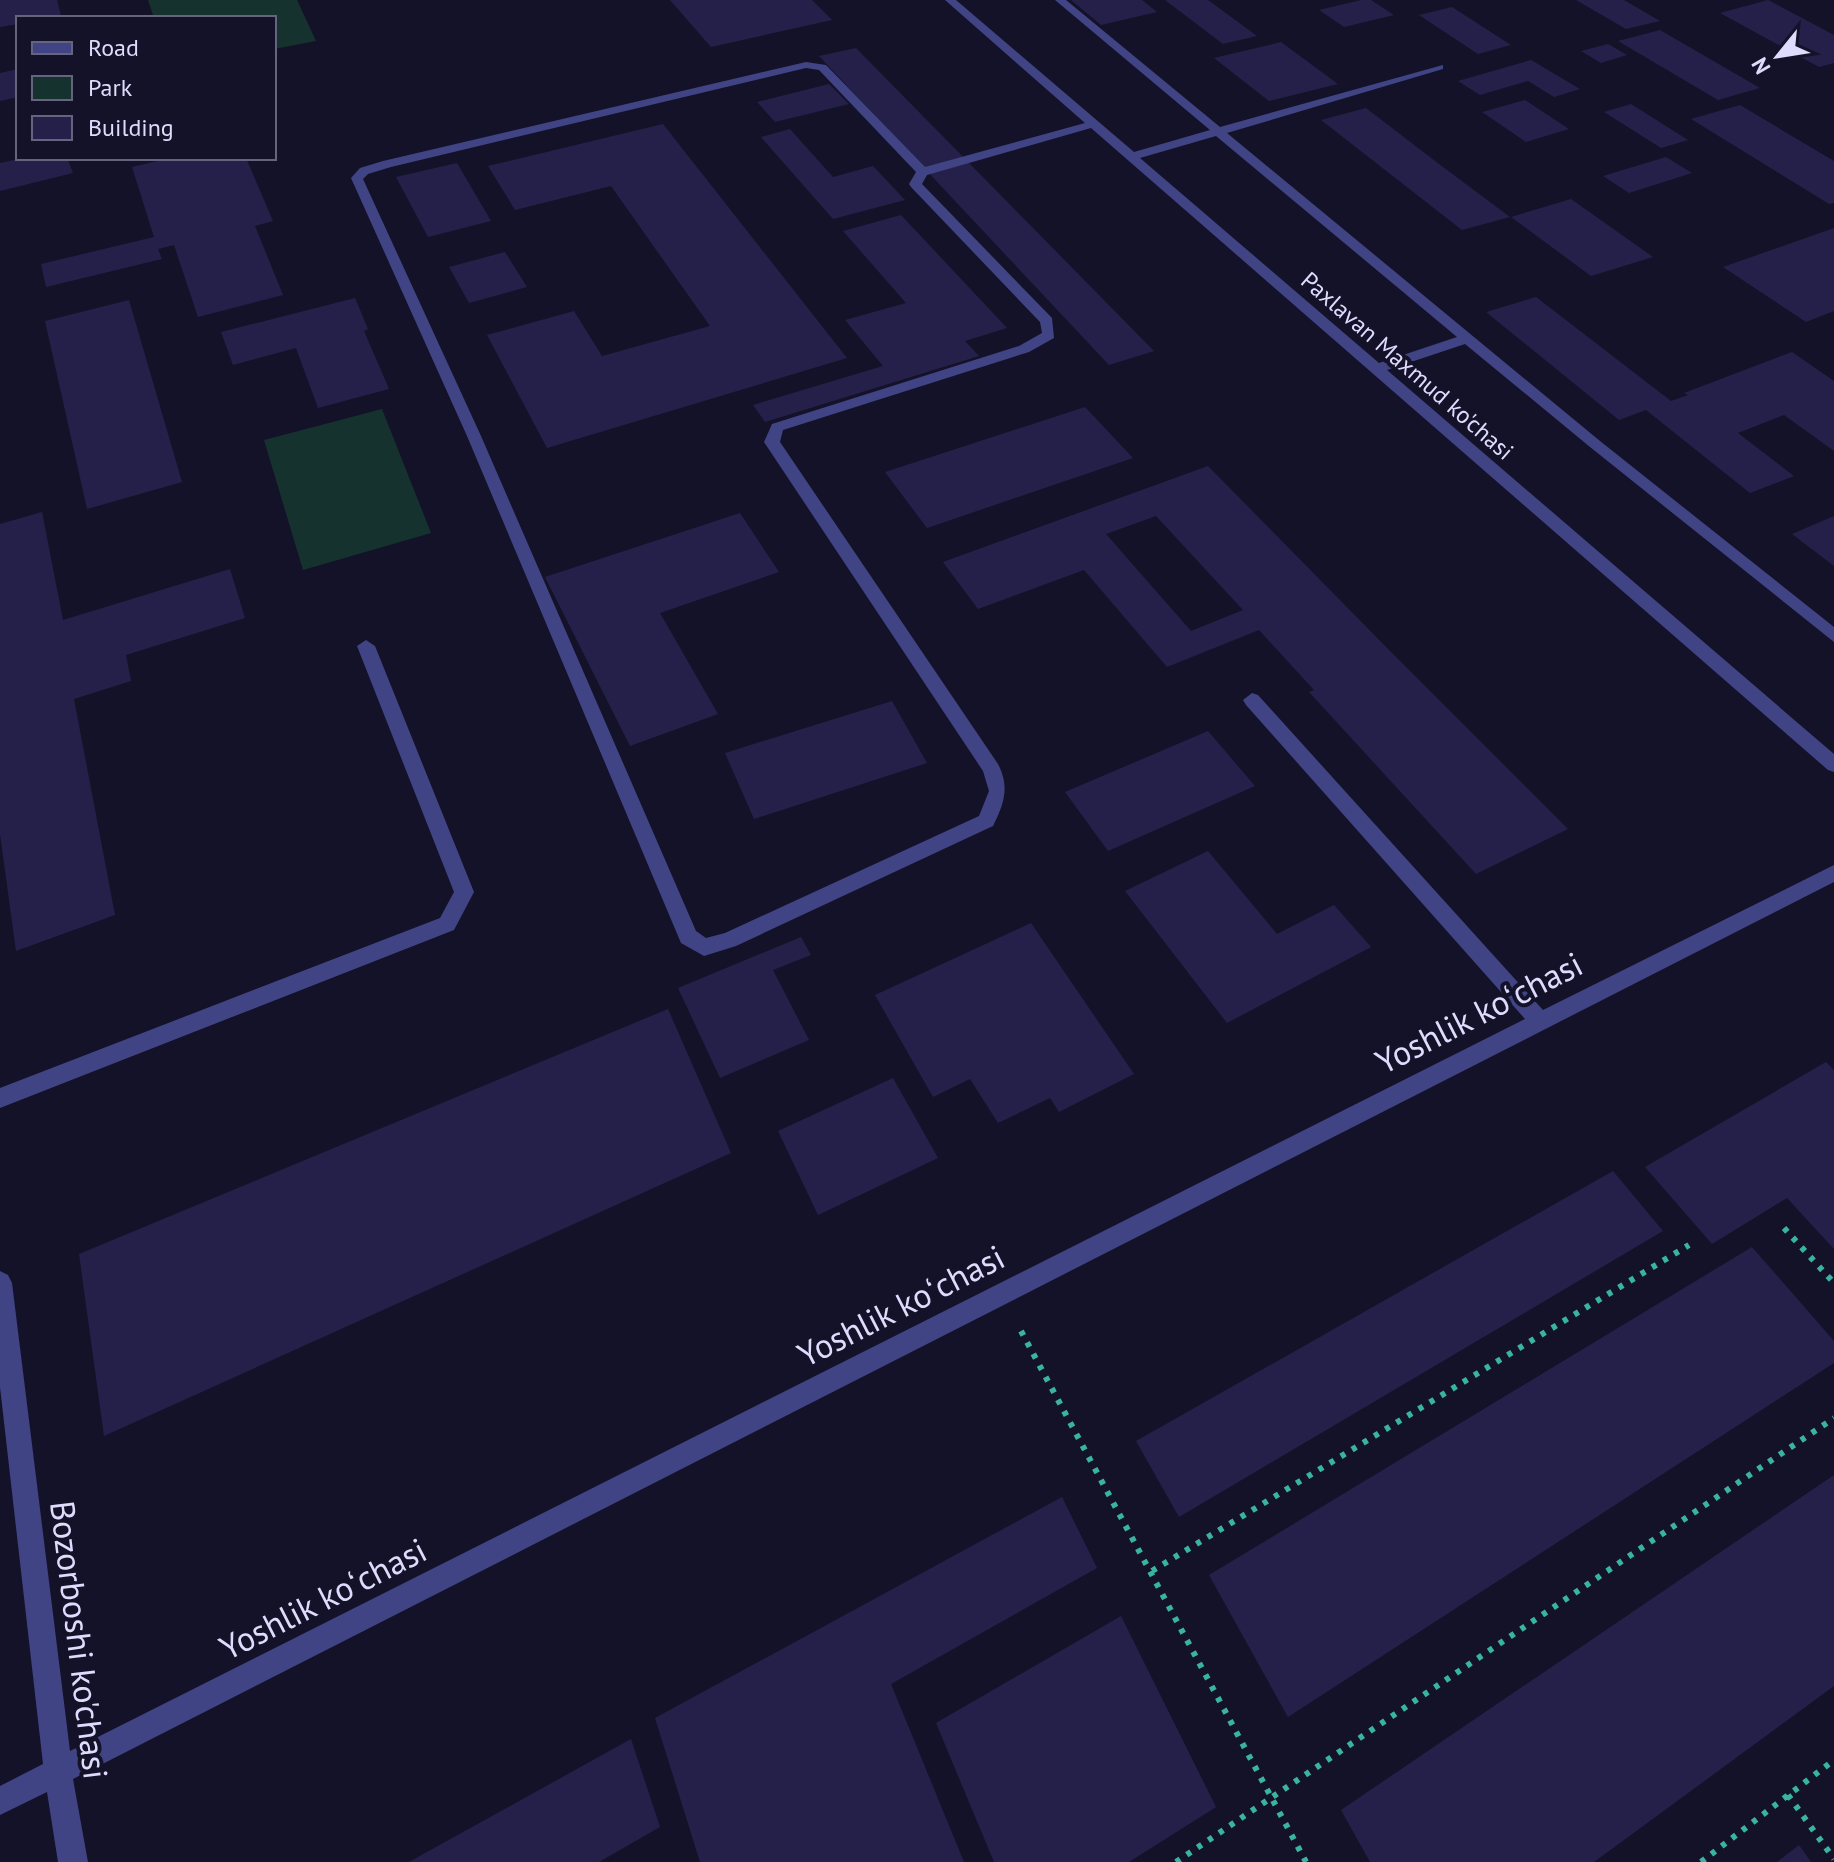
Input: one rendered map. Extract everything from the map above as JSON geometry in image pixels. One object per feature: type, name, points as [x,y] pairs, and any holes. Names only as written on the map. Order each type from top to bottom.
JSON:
[{"type":"street","name":"Paxlavan Maxmud ko'chasi","points":[[950,0],[1834,765]]},
{"type":"street","points":[[1060,0],[1834,636]]},
{"type":"street","points":[[922,172],[822,67],[806,65],[387,164],[364,171],[357,178],[480,451],[688,937],[704,947],[729,940],[986,821],[998,791],[992,769],[772,442],[777,427],[1024,349],[1049,335],[1047,321],[915,184],[922,172],[1093,124]]},
{"type":"street","points":[[1131,157],[1439,67]]},
{"type":"street","points":[[1377,369],[1468,338]]},
{"type":"street","points":[[0,1098],[447,924],[464,892],[366,646]]},
{"type":"street","points":[[1252,700],[1539,1020]]},
{"type":"street","name":"Yoshlik koʻchasi","points":[[0,1801],[1834,873]]},
{"type":"street","name":"Bozorboshi ko'chasi","points":[[0,1283],[58,1772],[73,1862]]},
{"type":"path","points":[[1784,1228],[1834,1283]]},
{"type":"path","points":[[1152,1571],[1689,1245]]},
{"type":"path","points":[[1001,1293],[1306,1862]]},
{"type":"path","points":[[1176,1862],[1834,1418]]},
{"type":"path","points":[[1701,1862],[1834,1760]]},
{"type":"path","points":[[1788,1795],[1834,1859]]},
{"type":"green space","points":[[148,0],[297,0],[316,41],[276,49],[276,16],[153,16]]},
{"type":"green space","points":[[382,409],[431,533],[303,570],[264,440]]},
{"type":"building","points":[[0,0],[57,0],[61,16],[16,16],[16,24],[0,27]]},
{"type":"building","points":[[670,0],[812,0],[832,20],[711,47]]},
{"type":"building","points":[[1071,0],[1142,0],[1157,12],[1101,25]]},
{"type":"building","points":[[1165,0],[1208,0],[1257,36],[1223,44]]},
{"type":"building","points":[[1371,0],[1394,15],[1344,27],[1319,10]]},
{"type":"building","points":[[1576,0],[1624,0],[1660,21],[1626,29]]},
{"type":"building","points":[[1768,0],[1834,35],[1834,63],[1819,67],[1720,13]]},
{"type":"building","points":[[1452,7],[1511,45],[1478,54],[1419,15]]},
{"type":"building","points":[[1660,30],[1760,88],[1718,100],[1618,41]]},
{"type":"building","points":[[1281,42],[1338,84],[1269,101],[1214,58]]},
{"type":"building","points":[[1608,44],[1627,55],[1601,63],[1581,51]]},
{"type":"building","points":[[856,48],[1154,351],[1109,365],[819,56]]},
{"type":"building","points":[[1531,60],[1580,89],[1554,97],[1528,81],[1480,95],[1458,81]]},
{"type":"building","points":[[16,69],[16,97],[0,101],[0,73]]},
{"type":"building","points":[[829,84],[849,104],[775,122],[757,102]]},
{"type":"building","points":[[1525,100],[1569,129],[1526,142],[1482,112]]},
{"type":"building","points":[[1631,104],[1688,140],[1661,148],[1604,112]]},
{"type":"building","points":[[1740,105],[1834,161],[1834,203],[1829,204],[1691,119]]},
{"type":"building","points":[[1366,108],[1510,217],[1462,230],[1321,120]]},
{"type":"building","points":[[663,124],[847,358],[547,448],[487,335],[574,311],[602,356],[710,326],[611,186],[515,210],[488,166]]},
{"type":"building","points":[[790,129],[833,177],[873,166],[905,200],[833,219],[761,137]]},
{"type":"building","points":[[1666,157],[1692,173],[1629,193],[1603,176]]},
{"type":"building","points":[[16,160],[68,160],[73,173],[0,191],[0,163]]},
{"type":"building","points":[[162,160],[247,160],[273,221],[255,226],[283,295],[198,317],[174,245],[158,249],[162,259],[46,287],[41,264],[154,237],[132,167]]},
{"type":"building","points":[[457,163],[491,221],[428,237],[396,177]]},
{"type":"building","points":[[1571,199],[1653,257],[1591,276],[1511,217]]},
{"type":"building","points":[[901,215],[1007,328],[965,341],[979,356],[765,422],[753,405],[883,366],[845,320],[906,303],[843,231]]},
{"type":"building","points":[[1834,228],[1834,311],[1806,322],[1723,267]]},
{"type":"building","points":[[505,252],[527,287],[469,303],[449,267]]},
{"type":"building","points":[[1536,297],[1671,401],[1688,395],[1684,393],[1792,352],[1834,381],[1834,451],[1784,415],[1738,433],[1794,476],[1750,493],[1646,410],[1619,420],[1486,312]]},
{"type":"building","points":[[355,298],[368,329],[364,331],[389,389],[318,408],[296,348],[233,365],[221,332]]},
{"type":"building","points":[[129,300],[182,482],[87,509],[45,321]]},
{"type":"building","points":[[1085,407],[1133,458],[927,528],[885,472]]},
{"type":"building","points":[[1208,466],[1568,829],[1476,874],[1309,692],[1314,690],[1259,630],[1167,667],[1084,570],[978,609],[943,562]],"holes":[[[1156,516],[1243,610],[1191,631],[1106,534]]]},
{"type":"building","points":[[42,512],[63,620],[230,569],[245,618],[126,655],[131,681],[74,699],[115,915],[16,951],[0,834],[0,524]]},
{"type":"building","points":[[740,513],[779,572],[660,613],[718,714],[630,746],[545,577]]},
{"type":"building","points":[[1834,516],[1834,566],[1792,534]]},
{"type":"building","points":[[892,701],[927,763],[754,819],[725,753]]},
{"type":"building","points":[[1208,731],[1255,786],[1108,851],[1065,792]]},
{"type":"building","points":[[1208,851],[1277,934],[1334,905],[1371,947],[1227,1023],[1125,891]]},
{"type":"building","points":[[1031,923],[1134,1074],[1059,1112],[1050,1098],[998,1123],[970,1079],[933,1097],[875,995]]},
{"type":"building","points":[[801,937],[811,955],[773,970],[809,1040],[720,1078],[678,988]]},
{"type":"building","points":[[668,1009],[731,1153],[104,1436],[79,1254]]},
{"type":"building","points":[[1826,1062],[1834,1070],[1834,1249],[1787,1198],[1712,1244],[1645,1167]]},
{"type":"building","points":[[893,1078],[938,1158],[818,1215],[778,1131]]},
{"type":"building","points":[[1613,1171],[1663,1231],[1179,1517],[1136,1441]]},
{"type":"building","points":[[1752,1247],[1834,1341],[1834,1363],[1288,1717],[1209,1575]]},
{"type":"building","points":[[1834,1475],[1834,1686],[1594,1862],[1370,1862],[1341,1810]]},
{"type":"building","points":[[1062,1497],[1097,1568],[891,1684],[964,1862],[700,1862],[655,1718]]},
{"type":"building","points":[[1121,1616],[1216,1807],[1129,1862],[994,1862],[936,1723]]},
{"type":"building","points":[[631,1739],[660,1827],[599,1862],[409,1862]]},
{"type":"building","points":[[1799,1845],[1811,1862],[1777,1862]]}]
